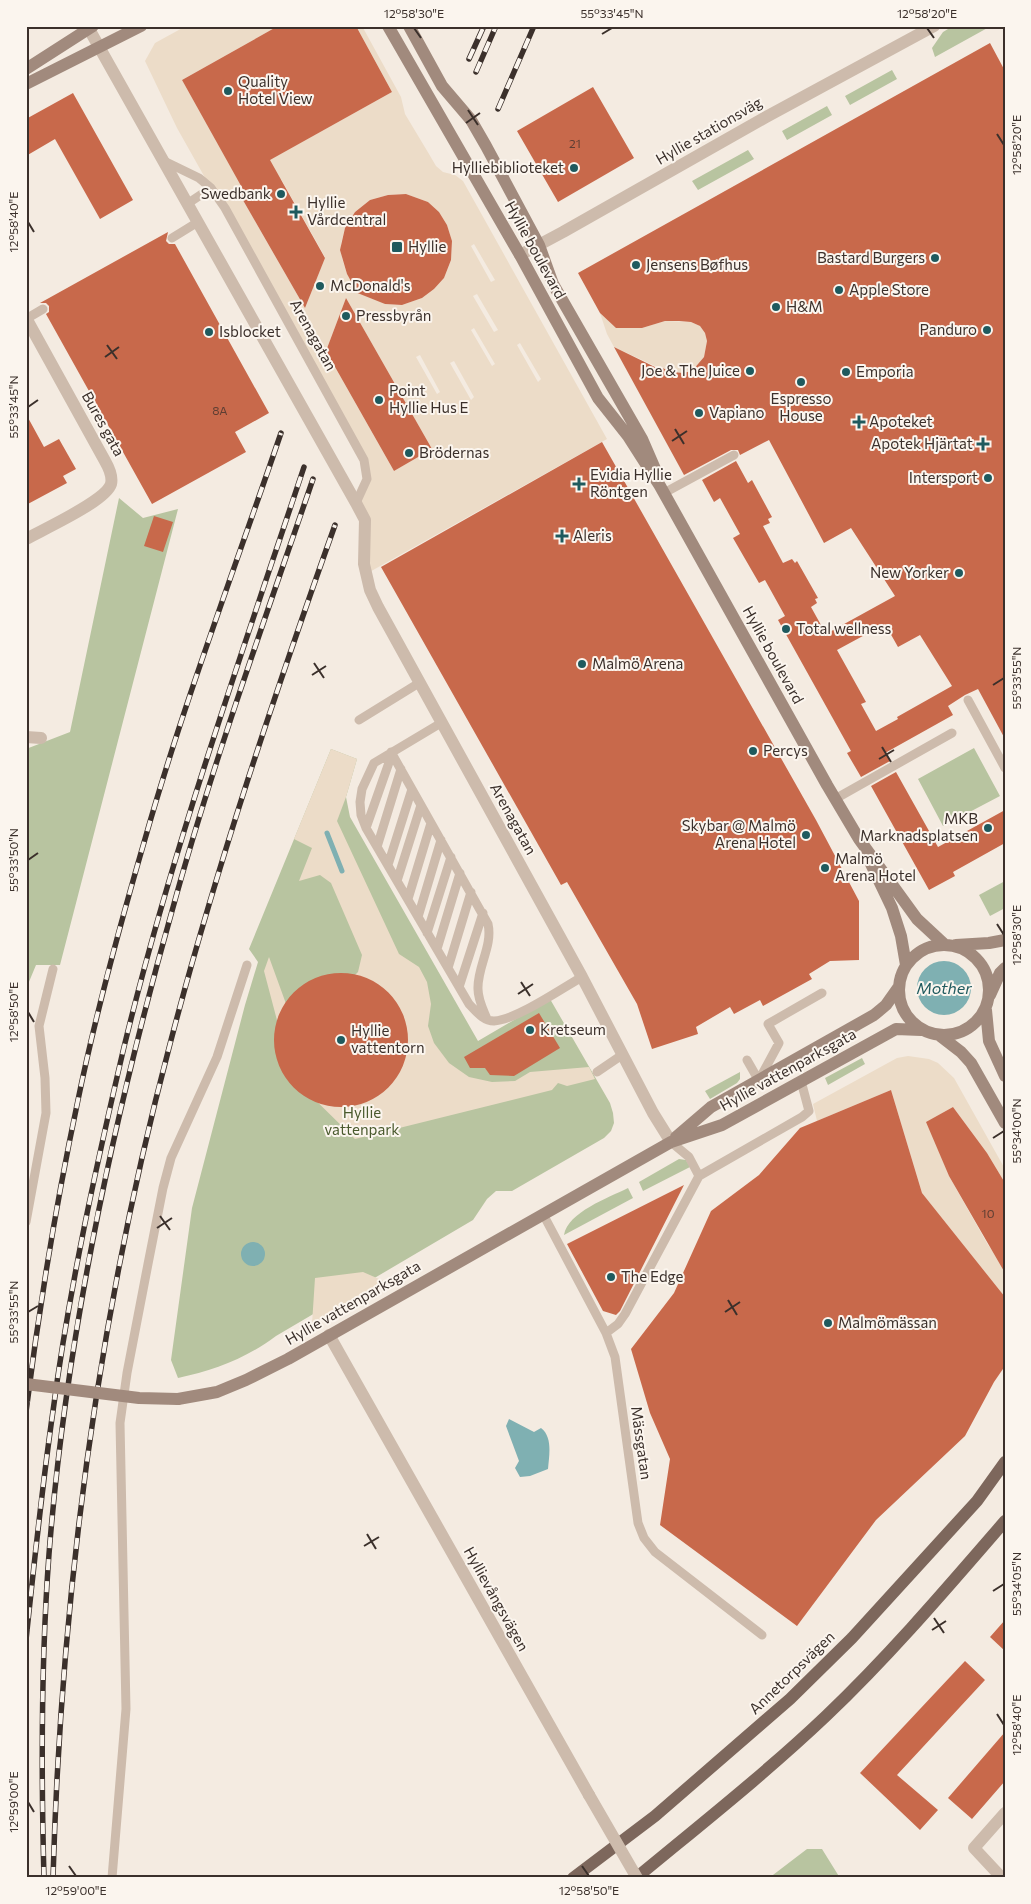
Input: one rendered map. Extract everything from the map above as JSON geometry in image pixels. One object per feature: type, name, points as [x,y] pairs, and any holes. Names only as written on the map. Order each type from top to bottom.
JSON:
[{"type":"main road","name":"Annetorpsvägen","points":[[573,1878],[655,1816],[790,1699],[852,1638],[970,1508],[1005,1462]]},
{"type":"main road","points":[[637,1878],[737,1795],[826,1716],[900,1641],[1005,1521]]},
{"type":"street","points":[[26,84],[141,26]]},
{"type":"street","name":"Hyllie boulevard","points":[[388,26],[520,255],[598,398],[628,436],[662,490],[859,839],[917,919],[948,945]]},
{"type":"street","name":"Hyllie boulevard","points":[[409,26],[442,86],[471,120],[539,245],[554,284],[642,439],[651,457],[662,490]]},
{"type":"street","name":"Hyllie stationsväg","points":[[915,36],[930,26]]},
{"type":"street","name":"Hyllie stationsväg","points":[[520,255],[934,26]]},
{"type":"street","points":[[26,69],[91,28]]},
{"type":"street","name":"Arenagatan","points":[[91,28],[100,48],[162,160],[365,520],[364,564],[370,590],[419,683],[671,1142]]},
{"type":"street","name":"Bures gata","points":[[26,318],[111,472],[112,482],[102,496],[26,539]]},
{"type":"street","points":[[26,737],[41,738]]},
{"type":"street","name":"Hyllie boulevard","points":[[859,839],[892,908],[901,936],[906,965]]},
{"type":"street","points":[[1005,940],[989,943],[948,945],[925,949],[914,955],[906,965],[898,988],[904,1012],[911,1022],[921,1030],[939,1035],[957,1034],[969,1029],[978,1021],[988,1004],[1000,973],[1005,968]]},
{"type":"street","points":[[948,945],[968,951],[981,963],[989,980],[989,1041],[1005,1076]]},
{"type":"street","name":"Hyllie vattenparksgata","points":[[671,1142],[711,1107],[874,1015],[886,1005],[898,988]]},
{"type":"street","name":"Hyllie vattenparksgata","points":[[26,1384],[139,1398],[178,1399],[216,1392],[246,1380],[329,1335],[671,1142],[722,1125],[896,1029],[921,1030]]},
{"type":"street","points":[[939,1035],[961,1052],[971,1063],[1005,1123]]},
{"type":"street","name":"Hyllievångsvägen","points":[[329,1335],[637,1878]]},
{"type":"street","points":[[1002,1878],[974,1848],[1005,1813]]},
{"type":"lane","name":"Arenagatan","points":[[162,160],[200,178],[225,208],[364,460],[366,479],[356,503]]},
{"type":"lane","points":[[187,204],[210,188]]},
{"type":"lane","points":[[172,238],[198,222]]},
{"type":"lane","points":[[26,318],[43,309]]},
{"type":"lane","points":[[662,490],[734,455]]},
{"type":"lane","points":[[359,720],[419,683]]},
{"type":"lane","points":[[968,700],[1005,768]]},
{"type":"lane","points":[[441,723],[374,763],[362,789],[360,802],[361,815],[366,828],[469,1004],[480,1016],[492,1021],[509,1018],[582,977]]},
{"type":"lane","points":[[835,799],[952,734]]},
{"type":"lane","points":[[391,753],[483,913],[490,931],[478,988],[480,1003],[487,1019]]},
{"type":"lane","points":[[366,828],[391,753]]},
{"type":"lane","points":[[378,847],[401,770]]},
{"type":"lane","points":[[388,865],[412,789]]},
{"type":"lane","points":[[397,881],[421,805]]},
{"type":"lane","points":[[408,899],[431,823]]},
{"type":"lane","points":[[418,917],[441,840]]},
{"type":"lane","points":[[428,933],[451,857]]},
{"type":"lane","points":[[437,949],[460,873]]},
{"type":"lane","points":[[448,968],[471,892]]},
{"type":"lane","points":[[459,986],[483,913]]},
{"type":"lane","points":[[112,1878],[126,1709],[120,1423],[134,1337],[163,1188],[171,1158],[217,1057],[247,965]]},
{"type":"lane","points":[[26,1222],[46,1113],[45,1078],[39,1026],[53,969]]},
{"type":"lane","points":[[759,1081],[779,1042],[768,1024],[822,993]]},
{"type":"lane","points":[[597,1072],[622,1055]]},
{"type":"lane","points":[[747,1060],[759,1081]]},
{"type":"lane","points":[[606,1333],[618,1324],[625,1314],[699,1176],[806,1114],[809,1109],[800,1081]]},
{"type":"lane","points":[[671,1142],[689,1157],[699,1176]]},
{"type":"lane","name":"Mässgatan","points":[[543,1214],[606,1333],[615,1357],[638,1523],[644,1538],[654,1552],[762,1635]]},
{"type":"green space","points":[[953,26],[991,26],[935,57],[932,48],[943,32]]},
{"type":"green space","points":[[892,70],[897,79],[850,105],[845,96]]},
{"type":"green space","points":[[827,106],[832,115],[787,140],[782,131]]},
{"type":"green space","points":[[748,150],[754,159],[698,190],[692,181]]},
{"type":"green space","points":[[119,498],[143,518],[178,509],[60,965],[36,965],[26,989],[26,749],[70,732]]},
{"type":"green space","points":[[974,748],[1000,796],[943,826],[918,779]]},
{"type":"green space","name":"Hyllie vattenpark","points":[[331,749],[357,759],[346,797],[350,817],[478,1041],[550,999],[610,1103],[614,1123],[611,1131],[604,1138],[512,1191],[496,1191],[487,1199],[473,1220],[253,1351],[217,1367],[178,1378],[171,1360],[192,1208],[258,962],[249,949]]},
{"type":"green space","points":[[1005,881],[1005,908],[990,916],[979,895]]},
{"type":"green space","points":[[862,1058],[865,1064],[828,1085],[825,1078]]},
{"type":"green space","points":[[740,1072],[740,1079],[737,1083],[710,1099],[705,1091]]},
{"type":"green space","points":[[679,1159],[686,1160],[690,1167],[643,1191],[639,1182]]},
{"type":"green space","points":[[628,1188],[633,1198],[564,1235],[573,1219],[581,1213],[600,1201]]},
{"type":"green space","points":[[807,1849],[822,1849],[840,1878],[769,1878]]},
{"type":"shaded area","points":[[186,26],[278,26],[182,80],[237,178],[392,92],[356,26],[362,26],[401,97],[405,114],[436,166],[443,172],[455,175],[463,181],[607,439],[366,574],[365,532],[356,503],[367,479],[364,460],[177,128],[145,61],[155,43]],"holes":[[[281,179],[325,257],[305,308],[240,195]],[[406,194],[428,202],[439,212],[447,225],[452,241],[451,260],[444,278],[422,298],[402,305],[385,304],[353,284],[347,274],[342,258],[341,244],[345,228],[355,212],[370,200],[388,195]],[[474,244],[495,280],[491,282],[471,246]],[[477,294],[498,330],[494,332],[473,296]],[[346,298],[432,449],[394,471],[326,351]],[[474,328],[495,364],[492,366],[471,330]],[[520,343],[541,379],[538,382],[517,345]],[[420,355],[440,392],[437,394],[416,357]],[[454,361],[474,397],[471,400],[450,363]]]},
{"type":"shaded area","points":[[600,313],[614,326],[642,328],[665,321],[691,322],[700,326],[705,333],[707,341],[704,357],[692,371],[683,373],[655,366],[614,347],[607,334]]},
{"type":"shaded area","points":[[331,749],[357,759],[337,821],[399,954],[419,967],[427,982],[431,1004],[428,1026],[434,1043],[449,1063],[469,1077],[492,1082],[515,1081],[530,1072],[589,1067],[595,1079],[567,1086],[558,1083],[552,1090],[355,1139],[292,1077],[264,971],[269,957],[289,1012],[296,1000],[310,988],[322,983],[349,979],[354,976],[358,972],[362,955],[331,883],[320,875],[299,881],[312,848],[294,839]],"holes":[[[332,989],[352,990],[370,998],[383,1012],[388,1021],[391,1034],[391,1048],[379,1072],[369,1082],[357,1088],[329,1089],[316,1085],[305,1077],[297,1066],[291,1053],[289,1040],[291,1026],[300,1009],[314,996]]]},
{"type":"shaded area","points":[[908,1056],[929,1059],[938,1063],[954,1078],[1005,1169],[1005,1183],[987,1153],[953,1107],[927,1122],[949,1176],[988,1245],[1005,1267],[1005,1297],[922,1193],[891,1090],[817,1121],[813,1104],[897,1058]]},
{"type":"shaded area","points":[[363,1272],[386,1282],[312,1324],[315,1278]]},
{"type":"water","name":"Mother","points":[[939,961],[949,961],[959,965],[967,973],[971,988],[967,1003],[959,1011],[949,1015],[939,1015],[929,1011],[921,1003],[917,993],[917,983],[921,973],[929,965]]},
{"type":"water","points":[[253,1242],[261,1246],[265,1254],[261,1262],[253,1266],[245,1262],[241,1254],[245,1246]]},
{"type":"water","points":[[509,1419],[534,1432],[541,1428],[545,1432],[549,1442],[548,1469],[530,1476],[520,1477],[515,1468],[519,1461],[506,1426]]},
{"type":"building","points":[[278,26],[356,26],[392,92],[270,160],[325,258],[305,308],[240,195],[245,193],[182,80]]},
{"type":"building","name":"Emporia","points":[[990,43],[1005,71],[1005,739],[978,689],[948,706],[953,715],[885,753],[890,761],[861,777],[847,753],[851,751],[778,620],[785,616],[765,580],[759,583],[733,538],[740,534],[720,498],[714,502],[702,480],[736,461],[748,483],[752,480],[772,517],[768,519],[770,523],[763,526],[783,563],[792,559],[795,563],[797,561],[818,598],[815,599],[817,603],[811,607],[826,634],[895,596],[851,528],[824,543],[769,440],[740,455],[738,450],[731,450],[684,475],[614,347],[661,370],[662,368],[683,373],[692,371],[704,357],[707,341],[705,333],[700,326],[691,322],[679,321],[665,321],[642,328],[616,328],[600,313],[578,273]],"holes":[[[885,624],[898,647],[920,635],[952,686],[876,731],[861,704],[866,702],[837,650]]]},
{"type":"building","points":[[593,87],[634,158],[558,202],[517,131]]},
{"type":"building","points":[[73,93],[133,200],[100,219],[55,139],[26,156],[26,119]]},
{"type":"building","points":[[406,194],[428,202],[439,212],[447,225],[452,241],[451,260],[444,278],[422,298],[402,305],[385,304],[350,290],[352,283],[347,274],[340,250],[345,228],[355,212],[370,200],[388,195]]},
{"type":"building","points":[[168,232],[166,241],[169,244],[175,244],[269,413],[235,432],[246,452],[152,504],[46,314],[49,312],[49,306],[46,303],[40,303]]},
{"type":"building","name":"Point Hyllie Hus E","points":[[346,298],[432,449],[394,471],[326,351]]},
{"type":"building","points":[[26,414],[44,447],[59,439],[76,469],[63,476],[67,483],[26,505]]},
{"type":"building","name":"Malmö Arena","points":[[602,442],[816,820],[859,901],[859,960],[830,961],[809,974],[812,979],[763,1006],[760,1000],[734,1014],[730,1007],[696,1027],[698,1034],[652,1049],[637,1004],[567,882],[561,885],[381,567]]},
{"type":"building","points":[[154,516],[173,522],[163,552],[144,546]]},
{"type":"building","name":"MKB Marknadsplatsen","points":[[896,772],[938,847],[1005,810],[1005,843],[953,872],[955,876],[929,890],[871,786]]},
{"type":"building","name":"Hyllie vattentorn","points":[[341,973],[367,978],[378,984],[388,993],[397,1003],[403,1014],[408,1040],[403,1066],[397,1077],[388,1087],[378,1096],[367,1102],[341,1107],[315,1102],[304,1096],[294,1087],[285,1077],[279,1066],[274,1040],[279,1014],[285,1003],[294,993],[304,984],[315,978]]},
{"type":"building","name":"Kretseum","points":[[539,1013],[560,1048],[514,1076],[490,1075],[485,1068],[470,1068],[464,1057]]},
{"type":"building","name":"Malmömässan","points":[[891,1090],[922,1193],[1005,1297],[1005,1366],[994,1382],[965,1436],[876,1520],[797,1626],[660,1525],[670,1459],[650,1413],[631,1349],[674,1293],[711,1211],[759,1175],[800,1128]]},
{"type":"building","points":[[953,1107],[987,1153],[1005,1183],[1005,1273],[949,1176],[926,1122]]},
{"type":"building","name":"The Edge","points":[[684,1185],[620,1311],[616,1315],[603,1311],[567,1244]]},
{"type":"building","points":[[1005,1620],[1005,1651],[990,1637]]},
{"type":"building","points":[[965,1661],[985,1680],[897,1775],[938,1810],[920,1830],[860,1773]]},
{"type":"building","points":[[1005,1732],[1005,1781],[972,1819],[948,1798]]},
{"type":"waterway","points":[[327,833],[342,871]]},
{"type":"railway","points":[[469,59],[484,26]]},
{"type":"railway","points":[[476,72],[496,26]]},
{"type":"railway","points":[[498,109],[534,26]]},
{"type":"railway","points":[[26,1412],[42,1295],[62,1178],[85,1067],[109,969],[176,737],[281,433]]},
{"type":"railway","points":[[26,1640],[45,1468],[59,1365],[93,1183],[124,1047],[163,900],[185,828],[304,467]]},
{"type":"railway","points":[[44,1878],[42,1716],[49,1554],[67,1391],[95,1229],[130,1069],[188,856],[239,694],[313,479]]},
{"type":"railway","points":[[53,1878],[57,1773],[75,1562],[103,1353],[122,1250],[170,1044],[226,848],[268,718],[335,525]]},
{"type":"place","name":"Quality Hotel View","points":[[228,91]]},
{"type":"place","name":"Hylliebiblioteket","points":[[574,168]]},
{"type":"place","name":"Swedbank","points":[[281,194]]},
{"type":"place","name":"Hyllie Vårdcentral","points":[[296,212]]},
{"type":"place","name":"Hyllie","points":[[397,247]]},
{"type":"place","name":"Bastard Burgers","points":[[935,258]]},
{"type":"place","name":"Jensens Bøfhus","points":[[636,265]]},
{"type":"place","name":"McDonald's","points":[[320,286]]},
{"type":"place","name":"Apple Store","points":[[839,290]]},
{"type":"place","name":"H&M","points":[[776,307]]},
{"type":"place","name":"Pressbyrån","points":[[346,316]]},
{"type":"place","name":"Panduro","points":[[987,330]]},
{"type":"place","name":"Isblocket","points":[[209,332]]},
{"type":"place","name":"Joe & The Juice","points":[[750,371]]},
{"type":"place","name":"Emporia","points":[[846,372]]},
{"type":"place","name":"Espresso House","points":[[801,382]]},
{"type":"place","name":"Point Hyllie Hus E","points":[[379,400]]},
{"type":"place","name":"Vapiano","points":[[699,413]]},
{"type":"place","name":"Apoteket","points":[[859,422]]},
{"type":"place","name":"Apotek Hjärtat","points":[[983,444]]},
{"type":"place","name":"Brödernas","points":[[409,453]]},
{"type":"place","name":"Intersport","points":[[988,478]]},
{"type":"place","name":"Evidia Hyllie Röntgen","points":[[579,484]]},
{"type":"place","name":"Aleris","points":[[562,536]]},
{"type":"place","name":"New Yorker","points":[[959,573]]},
{"type":"place","name":"Total wellness","points":[[786,629]]},
{"type":"place","name":"Malmö Arena","points":[[582,664]]},
{"type":"place","name":"Percys","points":[[753,751]]},
{"type":"place","name":"MKB Marknadsplatsen","points":[[988,828]]},
{"type":"place","name":"Skybar @ Malmö Arena Hotel","points":[[806,835]]},
{"type":"place","name":"Malmö Arena Hotel","points":[[825,868]]},
{"type":"place","name":"Kretseum","points":[[530,1030]]},
{"type":"place","name":"Hyllie vattentorn","points":[[341,1040]]},
{"type":"place","name":"The Edge","points":[[611,1277]]},
{"type":"place","name":"Malmömässan","points":[[828,1323]]}]
